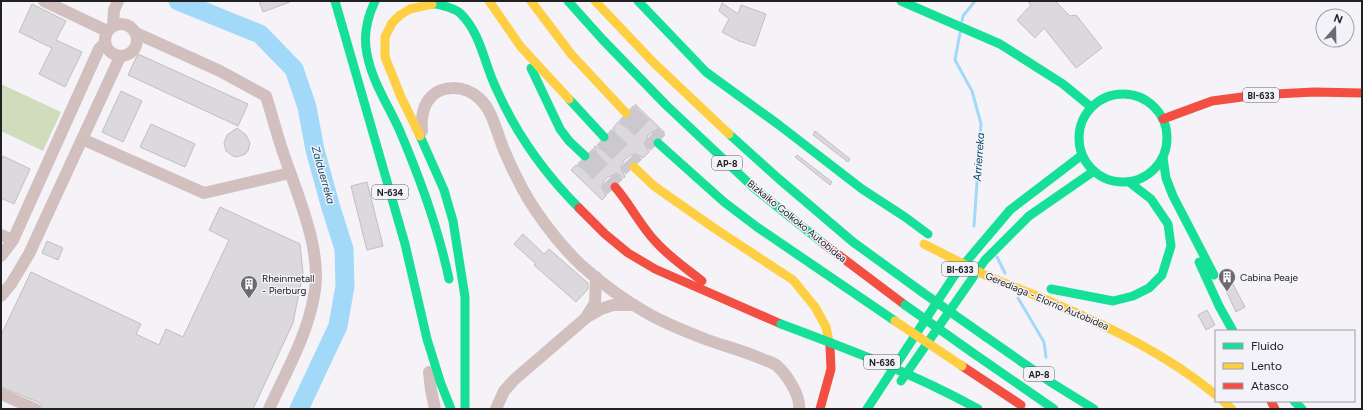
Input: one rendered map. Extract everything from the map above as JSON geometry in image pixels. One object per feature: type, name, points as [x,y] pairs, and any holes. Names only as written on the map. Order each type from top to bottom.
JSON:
[{"type":"main road","name":"N-634","points":[[335,1],[404,244],[427,339],[447,409]]},
{"type":"main road","points":[[375,1],[366,27],[367,59],[376,83],[398,128],[427,198],[446,264],[450,285]]},
{"type":"main road","points":[[489,1],[521,47],[604,137]]},
{"type":"main road","points":[[531,1],[571,54],[626,114]]},
{"type":"main road","name":"Bizkaiko Golkoko Autobidea","points":[[568,1],[603,40],[666,105],[754,188],[838,255],[905,305],[1054,409]]},
{"type":"main road","name":"Bizkaiko Golkoko Autobidea","points":[[595,1],[628,37],[689,97],[773,174],[845,235],[986,337],[1052,383],[1094,409]]},
{"type":"main road","points":[[638,1],[706,72],[779,125],[862,189],[906,217],[958,254],[1001,272]]},
{"type":"main road","points":[[901,1],[1000,44],[1038,66],[1064,84],[1091,107]]},
{"type":"main road","points":[[464,398],[465,297],[454,221],[444,190],[422,137],[401,97],[385,57],[385,37],[392,23],[400,15],[410,9],[436,4],[460,12],[470,24],[480,43],[495,87],[512,122],[526,145],[560,189],[605,234],[628,253],[655,269],[740,306]]},
{"type":"main road","points":[[521,47],[560,129],[569,141],[585,156]]},
{"type":"main road","name":"BI-633","points":[[1163,119],[1212,101],[1257,95],[1314,92],[1362,93]]},
{"type":"main road","points":[[1116,94],[1130,94],[1150,103],[1155,107],[1163,119],[1167,132],[1167,145],[1163,158],[1157,167],[1140,179],[1129,182],[1116,182],[1104,178],[1087,164],[1082,155],[1079,142],[1079,129],[1084,117],[1091,107],[1103,98],[1116,94]]},
{"type":"main road","points":[[658,143],[724,202],[757,227],[1028,409]]},
{"type":"main road","name":"BI-633","points":[[867,409],[954,276],[974,252],[1010,210],[1082,155]]},
{"type":"main road","points":[[1163,158],[1166,178],[1184,219],[1214,275]]},
{"type":"main road","points":[[634,167],[654,186],[793,280],[815,307],[826,327],[831,352],[831,370],[820,409]]},
{"type":"main road","name":"BI-633","points":[[897,386],[985,260],[1029,216],[1094,171]]},
{"type":"main road","points":[[1048,287],[1088,297],[1113,301],[1133,296],[1149,288],[1162,274],[1171,246],[1168,224],[1161,212],[1151,200],[1129,182]]},
{"type":"main road","points":[[615,187],[634,209],[650,235],[664,249],[713,290],[740,306]]},
{"type":"main road","points":[[862,189],[889,217]]},
{"type":"main road","points":[[1184,219],[1186,231],[1201,267],[1219,306],[1232,330]]},
{"type":"main road","name":"Gerediaga - Elorrio Autobidea","points":[[921,242],[987,276],[1049,301],[1133,339],[1177,366],[1215,394]]},
{"type":"main road","name":"N-636","points":[[740,306],[781,324],[880,361],[928,382],[978,409]]},
{"type":"main road","points":[[456,329],[465,409]]},
{"type":"main road","name":"N-634","points":[[441,384],[451,409]]},
{"type":"main road","points":[[1224,402],[1232,409]]},
{"type":"street","points":[[44,1],[110,28],[124,24],[136,33],[220,71],[266,96],[280,143],[306,219],[317,268],[314,296],[305,331],[269,409]]},
{"type":"street","points":[[118,1],[114,10],[110,28],[104,39],[104,44],[110,53],[120,57],[131,54],[137,44],[136,33]]},
{"type":"street","points":[[1,256],[13,240],[99,49],[104,44]]},
{"type":"street","points":[[1,296],[11,284],[29,254],[120,57]]},
{"type":"street","points":[[422,137],[421,120],[424,110],[428,101],[437,92],[447,88],[456,87],[467,90],[480,99],[489,111],[518,180],[537,212],[559,240],[581,264],[610,290],[648,314],[706,340],[746,352],[776,365],[793,386],[800,403],[799,409]]},
{"type":"street","points":[[82,139],[204,193],[290,173]]},
{"type":"street","points":[[1,235],[13,240]]},
{"type":"street","points":[[586,317],[595,303],[596,277]]},
{"type":"street","points":[[496,409],[504,391],[515,379],[586,317],[601,309],[613,306],[634,305]]},
{"type":"street","points":[[427,339],[431,390],[435,409]]},
{"type":"street","points":[[1,394],[35,409]]},
{"type":"green space","points":[[1,84],[61,112],[43,151],[1,131]]},
{"type":"building","points":[[259,1],[290,1],[290,2],[263,12]]},
{"type":"building","points":[[1027,1],[1055,1],[1070,16],[1076,15],[1102,48],[1076,68],[1044,28],[1035,38],[1017,20],[1031,5]]},
{"type":"building","points":[[722,3],[738,14],[741,5],[766,14],[755,46],[739,41],[722,32],[729,19],[719,11]]},
{"type":"building","points":[[32,4],[66,21],[56,40],[82,52],[65,87],[39,74],[52,48],[19,32]]},
{"type":"building","points":[[138,54],[248,104],[238,126],[128,75]]},
{"type":"building","points":[[121,91],[142,101],[123,142],[102,132]]},
{"type":"building","points":[[635,104],[665,133],[654,131],[648,135],[646,147],[649,152],[643,158],[637,155],[631,155],[625,159],[622,164],[622,171],[625,176],[624,178],[619,175],[613,175],[606,178],[603,183],[603,189],[606,196],[602,200],[571,170],[576,165],[583,168],[588,168],[594,165],[597,158],[595,146],[600,149],[606,149],[613,146],[616,141],[616,135],[613,128],[618,122],[623,125],[628,125],[635,122],[638,116],[638,111]]},
{"type":"building","points":[[151,124],[195,144],[185,167],[140,147]]},
{"type":"building","points":[[237,128],[246,135],[250,143],[248,151],[237,157],[226,151],[224,143],[227,135]]},
{"type":"building","points":[[815,131],[850,159],[848,162],[813,135]]},
{"type":"building","points":[[797,155],[832,182],[830,185],[795,157]]},
{"type":"building","points":[[3,156],[30,169],[14,204],[1,198],[1,161]]},
{"type":"building","points":[[367,182],[383,246],[367,250],[351,186]]},
{"type":"building","name":"Rheinmetall - Pierburg","points":[[220,207],[300,244],[303,273],[293,323],[253,409],[42,409],[38,402],[1,387],[1,335],[31,272],[141,324],[136,334],[159,345],[166,329],[183,337],[229,240],[209,230]]},
{"type":"building","points":[[523,234],[544,254],[549,249],[588,283],[588,289],[576,302],[534,265],[536,264],[514,244]]},
{"type":"building","points":[[47,241],[63,248],[58,260],[42,253]]},
{"type":"building","points":[[1225,269],[1245,307],[1236,312],[1223,284],[1226,276]]},
{"type":"building","points":[[1207,310],[1215,325],[1206,330],[1198,315]]},
{"type":"waterway","name":"Zalduerreka","points":[[178,1],[260,34],[294,69],[307,107],[315,150],[344,249],[345,286],[338,326],[299,409]]},
{"type":"waterway","name":"Arrierreka","points":[[962,21],[963,16],[975,1]]},
{"type":"waterway","name":"Arrierreka","points":[[960,33],[955,60],[972,91],[981,124],[974,226]]},
{"type":"waterway","name":"Arrierreka","points":[[997,257],[1005,273]]},
{"type":"waterway","name":"Arrierreka","points":[[1018,298],[1044,342],[1046,357]]},
{"type":"tunnel","points":[[626,113],[658,143]]},
{"type":"tunnel","points":[[604,137],[634,167]]},
{"type":"tunnel","points":[[585,156],[615,187]]},
{"type":"traffic: fast","points":[[335,1],[405,244],[427,339],[441,384],[451,409]]},
{"type":"traffic: fast","points":[[375,1],[368,20],[365,41],[369,64],[376,83],[399,129],[421,184],[440,241],[449,279]]},
{"type":"traffic: fast","points":[[568,1],[603,40],[666,105],[754,188],[824,244]]},
{"type":"traffic: fast","points":[[638,1],[706,72],[779,125],[862,189],[928,234]]},
{"type":"traffic: fast","points":[[901,1],[1000,44],[1063,84],[1091,107]]},
{"type":"traffic: fast","points":[[432,4],[446,6],[456,10],[468,22],[478,40],[492,78],[512,121],[543,167],[579,208]]},
{"type":"traffic: fast","points":[[531,68],[560,129],[569,141],[585,156]]},
{"type":"traffic: fast","points":[[1123,94],[1140,97],[1148,101],[1160,113],[1164,121],[1167,138],[1164,155],[1160,163],[1148,175],[1140,179],[1123,182],[1106,179],[1098,175],[1086,163],[1082,155],[1079,138],[1082,121],[1086,113],[1098,101],[1106,97],[1123,94]]},
{"type":"traffic: fast","points":[[569,99],[604,137]]},
{"type":"traffic: fast","points":[[729,134],[853,242],[922,292]]},
{"type":"traffic: fast","points":[[420,136],[444,190],[453,221],[465,297],[465,409]]},
{"type":"traffic: fast","points":[[658,143],[724,202],[757,227],[895,321]]},
{"type":"traffic: fast","points":[[867,409],[954,276],[1010,210],[1082,155]]},
{"type":"traffic: fast","points":[[1163,158],[1166,178],[1173,196],[1214,275]]},
{"type":"traffic: fast","points":[[901,381],[985,260],[1029,216],[1094,171]]},
{"type":"traffic: fast","points":[[1051,289],[1113,301],[1133,296],[1149,288],[1162,275],[1171,246],[1168,224],[1151,199],[1129,182]]},
{"type":"traffic: fast","points":[[1199,262],[1219,306],[1232,330]]},
{"type":"traffic: fast","points":[[922,292],[986,337]]},
{"type":"traffic: fast","points":[[905,305],[973,353]]},
{"type":"traffic: fast","points":[[781,324],[906,373],[978,409]]},
{"type":"traffic: fast","points":[[986,337],[1052,383],[1094,409]]},
{"type":"traffic: fast","points":[[973,353],[1054,409]]},
{"type":"traffic: fast","points":[[1295,402],[1302,409]]},
{"type":"traffic: slow","points":[[489,1],[521,47],[569,99]]},
{"type":"traffic: slow","points":[[531,1],[571,54],[626,113]]},
{"type":"traffic: slow","points":[[595,1],[654,63],[729,134]]},
{"type":"traffic: slow","points":[[420,136],[401,97],[385,57],[385,37],[392,23],[400,15],[410,9],[432,4]]},
{"type":"traffic: slow","points":[[634,167],[654,186],[793,280],[815,307],[826,327],[830,346]]},
{"type":"traffic: slow","points":[[924,244],[987,276],[1049,301]]},
{"type":"traffic: slow","points":[[1049,301],[1136,342],[1177,366],[1215,394]]},
{"type":"traffic: slow","points":[[895,321],[962,366]]},
{"type":"traffic: slow","points":[[1224,402],[1232,409]]},
{"type":"traffic: jam","points":[[1163,119],[1212,101],[1257,95],[1314,92],[1362,93]]},
{"type":"traffic: jam","points":[[615,187],[660,247],[702,281]]},
{"type":"traffic: jam","points":[[579,208],[605,234],[628,253],[655,269],[781,324]]},
{"type":"traffic: jam","points":[[824,244],[905,305]]},
{"type":"traffic: jam","points":[[820,409],[831,369],[830,346]]},
{"type":"traffic: jam","points":[[962,366],[1021,405]]},
{"type":"traffic: jam","points":[[1272,402],[1275,409]]},
{"type":"place","name":"Cabina Peaje","points":[[1227,292]]},
{"type":"place","name":"Rheinmetall - Pierburg","points":[[249,299]]}]
